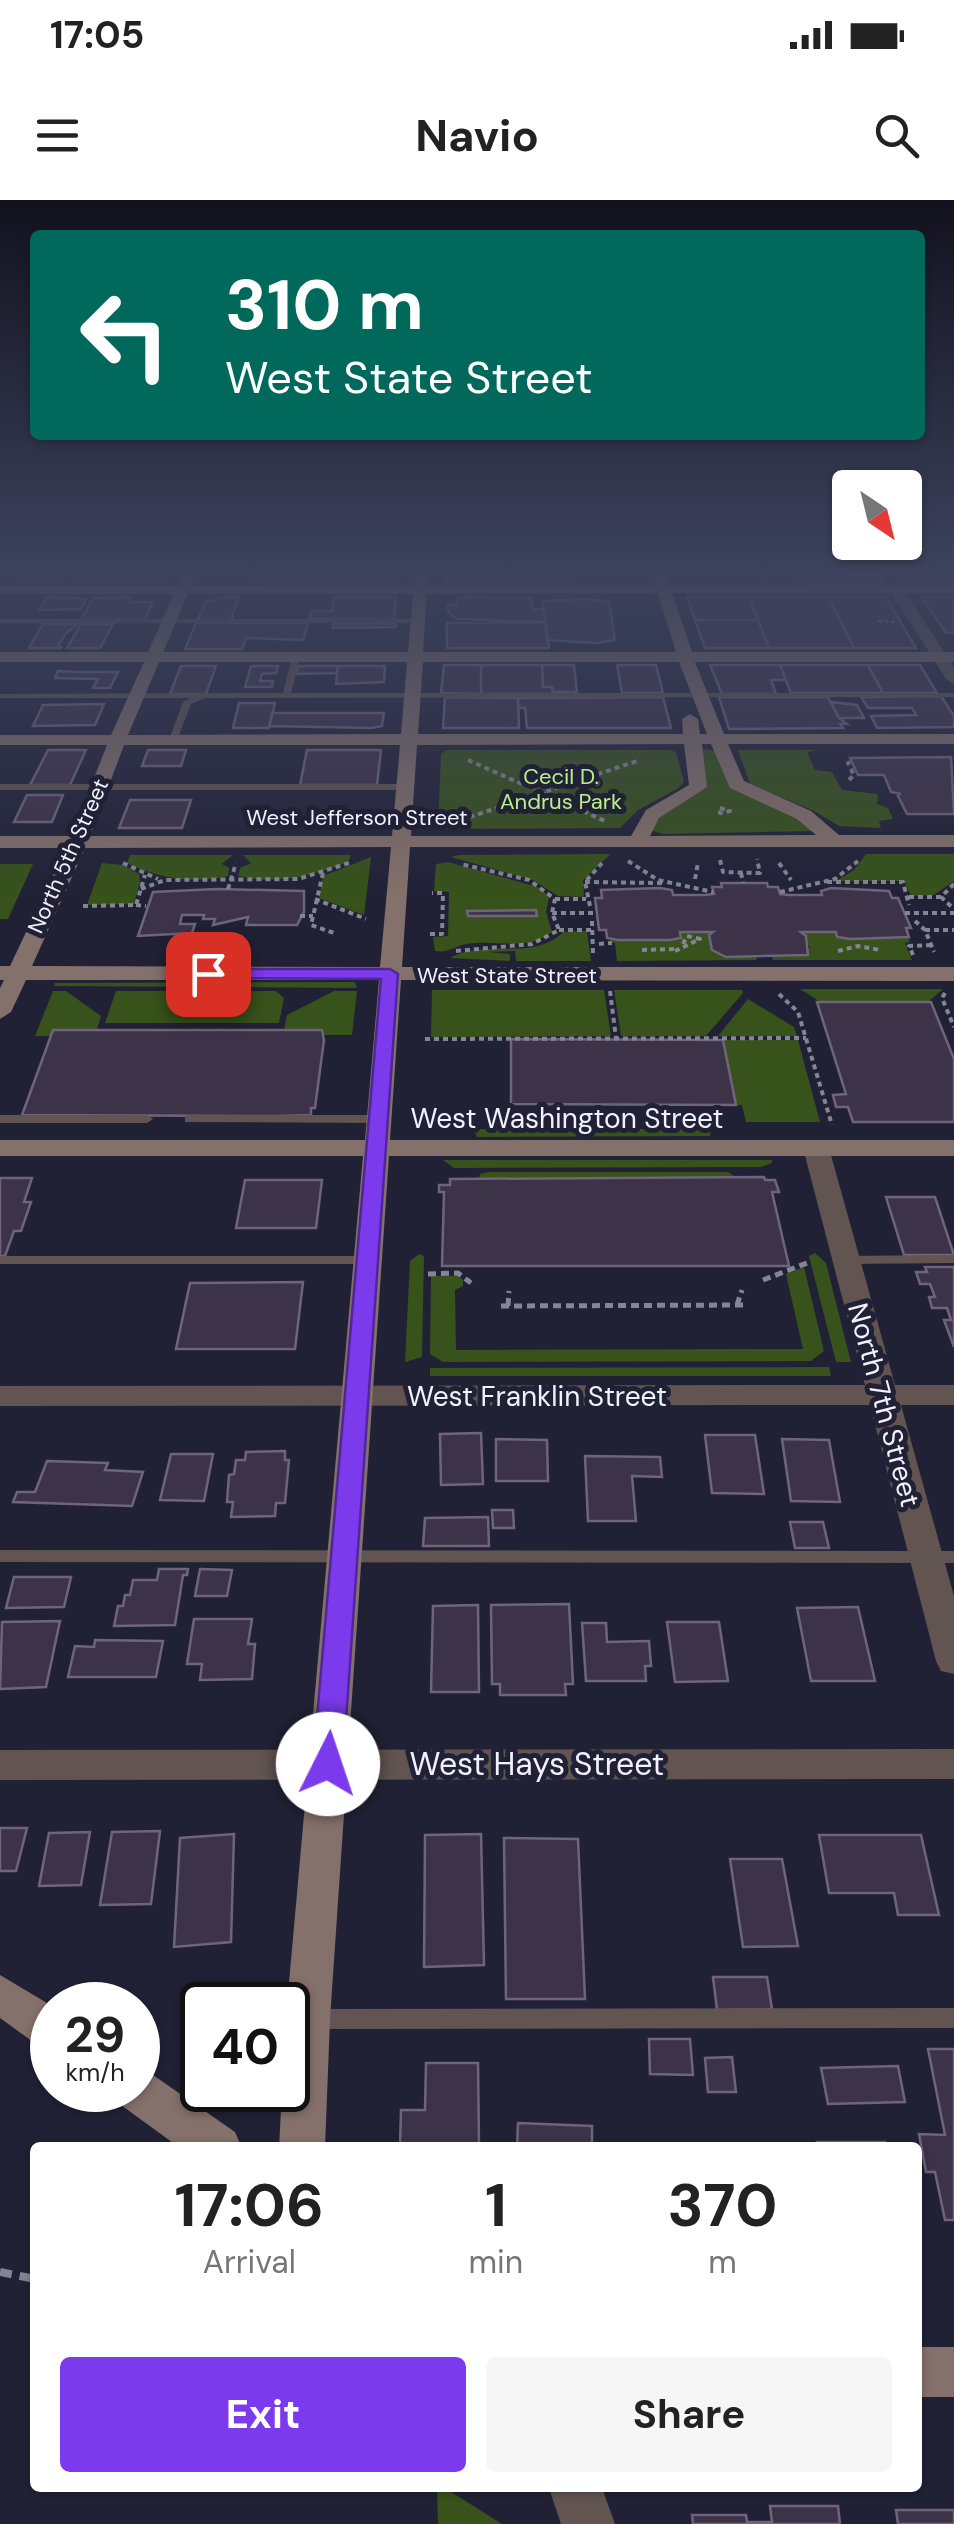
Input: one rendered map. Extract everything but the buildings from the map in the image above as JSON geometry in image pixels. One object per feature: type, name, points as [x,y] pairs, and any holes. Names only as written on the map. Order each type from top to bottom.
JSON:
[{"type":"street","name":"North 5th Street","points":[[0,1012],[8,973],[77,842],[143,682]]},
{"type":"street","points":[[310,1994],[413,682]]},
{"type":"street","points":[[691,682],[736,784],[804,815],[836,842]]},
{"type":"street","points":[[639,842],[642,822],[650,813],[698,787],[692,739],[694,691]]},
{"type":"street","points":[[0,740],[954,739]]},
{"type":"street","name":"West Jefferson Street","points":[[0,842],[954,842]]},
{"type":"street","name":"West State Street","points":[[8,973],[947,975]]},
{"type":"street","name":"West Washington Street","points":[[0,1148],[378,1134],[825,1138],[954,1148]]},
{"type":"street","name":"North 7th Street","points":[[825,1138],[845,1260],[881,1395],[940,1557],[954,1661]]},
{"type":"street","name":"West Franklin Street","points":[[0,1396],[954,1396]]},
{"type":"street","name":"West Hays Street","points":[[0,1765],[954,1764]]},
{"type":"street","points":[[0,1994],[30,2015]]},
{"type":"street","points":[[160,2106],[211,2142]]},
{"type":"street","points":[[302,2142],[304,2112]]},
{"type":"street","points":[[922,2372],[954,2372]]},
{"type":"lane","points":[[286,696],[289,682]]},
{"type":"lane","points":[[0,696],[694,691],[954,695]]},
{"type":"lane","points":[[176,696],[187,702],[208,696]]},
{"type":"lane","points":[[173,740],[187,702]]},
{"type":"lane","points":[[0,787],[405,788]]},
{"type":"lane","points":[[0,1119],[147,1119]]},
{"type":"lane","points":[[189,1119],[378,1134]]},
{"type":"lane","points":[[845,1260],[954,1259]]},
{"type":"lane","points":[[0,1260],[368,1260]]},
{"type":"lane","points":[[0,1556],[940,1557]]},
{"type":"lane","points":[[310,2019],[954,2018]]},
{"type":"path","points":[[458,821],[655,756]]},
{"type":"path","points":[[462,758],[606,821]]},
{"type":"path","points":[[848,780],[854,775],[848,763],[852,762]]},
{"type":"path","points":[[710,808],[729,812]]},
{"type":"path","points":[[827,882],[851,869],[859,853]]},
{"type":"path","points":[[584,882],[608,858]]},
{"type":"path","points":[[624,858],[644,874],[713,892]]},
{"type":"path","points":[[452,860],[529,880],[555,899],[586,899]]},
{"type":"path","points":[[136,905],[145,875],[171,880],[290,880],[355,861]]},
{"type":"path","points":[[228,889],[234,869]]},
{"type":"path","points":[[723,872],[760,873]]},
{"type":"path","points":[[741,872],[743,884]]},
{"type":"path","points":[[324,873],[317,888],[311,925],[337,934]]},
{"type":"path","points":[[141,888],[171,880]]},
{"type":"path","points":[[290,880],[317,888]]},
{"type":"path","points":[[584,882],[668,883]]},
{"type":"path","points":[[584,882],[590,906]]},
{"type":"path","points":[[780,892],[827,882],[903,882],[909,906]]},
{"type":"path","points":[[910,898],[941,897],[954,884]]},
{"type":"path","points":[[430,934],[442,934],[445,913],[443,893],[432,893]]},
{"type":"path","points":[[941,897],[954,911]]},
{"type":"path","points":[[315,899],[366,918]]},
{"type":"path","points":[[555,899],[552,913],[559,930]]},
{"type":"path","points":[[84,906],[146,906]]},
{"type":"path","points":[[904,913],[954,911]]},
{"type":"path","points":[[552,913],[597,913]]},
{"type":"path","points":[[300,916],[312,916]]},
{"type":"path","points":[[592,921],[593,962]]},
{"type":"path","points":[[915,921],[925,930],[947,975],[942,998],[954,1027]]},
{"type":"path","points":[[445,955],[472,946],[532,944],[559,930],[591,930]]},
{"type":"path","points":[[925,930],[954,930]]},
{"type":"path","points":[[908,946],[916,943],[915,939]]},
{"type":"path","points":[[598,944],[612,944]]},
{"type":"path","points":[[908,946],[930,946]]},
{"type":"path","points":[[908,946],[916,962]]},
{"type":"path","points":[[609,988],[616,1038]]},
{"type":"path","points":[[773,988],[798,1012],[825,1138]]},
{"type":"path","points":[[425,1039],[806,1038]]},
{"type":"path","points":[[763,1280],[807,1264]]},
{"type":"path","points":[[428,1274],[458,1274],[471,1284]]},
{"type":"path","points":[[737,1305],[742,1290]]},
{"type":"path","points":[[509,1291],[504,1306],[748,1305]]},
{"type":"path","points":[[0,2272],[30,2279]]},
{"type":"green space","name":"Cecil D. Andrus Park","points":[[706,749],[717,752],[731,788],[795,814],[813,831],[663,834],[650,830],[665,811],[703,789]]},
{"type":"green space","name":"Cecil D. Andrus Park","points":[[446,750],[670,750],[676,752],[684,782],[638,810],[620,828],[441,829],[441,754]]},
{"type":"green space","points":[[738,750],[821,750],[807,752],[815,770],[832,772],[842,790],[878,794],[877,804],[888,808],[893,819],[879,821],[881,828],[839,826],[750,784]]},
{"type":"green space","points":[[866,854],[954,854],[954,881],[934,895],[911,896],[904,881],[836,881],[854,870]]},
{"type":"green space","points":[[130,855],[233,855],[222,864],[229,868],[228,876],[188,880],[127,863]]},
{"type":"green space","points":[[243,855],[351,855],[348,862],[321,871],[266,880],[238,876],[240,868],[251,863]]},
{"type":"green space","points":[[610,855],[583,880],[584,897],[558,896],[533,880],[451,857]]},
{"type":"green space","points":[[371,857],[364,915],[319,898],[323,876]]},
{"type":"green space","points":[[448,862],[541,888],[549,898],[546,912],[552,932],[532,942],[466,944],[435,951],[433,937],[448,936],[449,892],[434,891],[436,864]]},
{"type":"green space","points":[[102,863],[123,865],[139,874],[134,904],[87,905]]},
{"type":"green space","points":[[0,864],[33,864],[8,919],[0,919]]},
{"type":"green space","points":[[587,931],[591,961],[516,961],[515,951],[488,952],[510,954],[510,961],[450,958],[463,952],[538,946],[563,932]]},
{"type":"green space","points":[[713,932],[719,955],[757,960],[617,961],[615,943],[610,942],[610,938]]},
{"type":"green space","points":[[801,932],[836,932],[838,937],[908,937],[910,942],[905,943],[912,960],[773,960],[772,957],[808,955],[806,949],[810,948]]},
{"type":"green space","points":[[355,982],[357,988],[54,986],[55,983]]},
{"type":"green space","points":[[800,989],[942,990],[929,1001],[819,1001]]},
{"type":"green space","points":[[432,990],[604,990],[611,1036],[431,1037]]},
{"type":"green space","points":[[614,990],[743,993],[706,1036],[621,1036]]},
{"type":"green space","points":[[53,991],[66,991],[101,1016],[97,1029],[53,1030],[50,1036],[35,1036]]},
{"type":"green space","points":[[116,991],[276,991],[284,998],[279,1023],[105,1023]]},
{"type":"green space","points":[[334,991],[357,991],[352,1035],[284,1030],[287,1015]]},
{"type":"green space","points":[[748,999],[794,1027],[797,1036],[718,1036]]},
{"type":"green space","points":[[723,1040],[798,1040],[820,1122],[746,1122],[742,1105],[736,1105]]},
{"type":"green space","points":[[473,1129],[711,1129],[710,1136],[477,1137]]},
{"type":"green space","points":[[443,1160],[772,1163],[761,1167],[454,1168]]},
{"type":"green space","points":[[728,1172],[739,1179],[479,1179],[480,1174]]},
{"type":"green space","points":[[815,1253],[826,1263],[851,1362],[836,1362],[809,1256]]},
{"type":"green space","points":[[419,1254],[424,1256],[422,1357],[405,1362],[410,1261]]},
{"type":"green space","points":[[804,1267],[824,1351],[811,1361],[443,1362],[430,1354],[431,1276],[458,1276],[463,1280],[463,1286],[455,1290],[456,1350],[803,1349],[786,1274]]},
{"type":"green space","points":[[829,1367],[831,1376],[430,1376],[430,1368]]},
{"type":"green space","points":[[437,2492],[451,2492],[502,2524],[438,2524]]},
{"type":"route","points":[[208,974],[390,974],[328,1764]]}]
